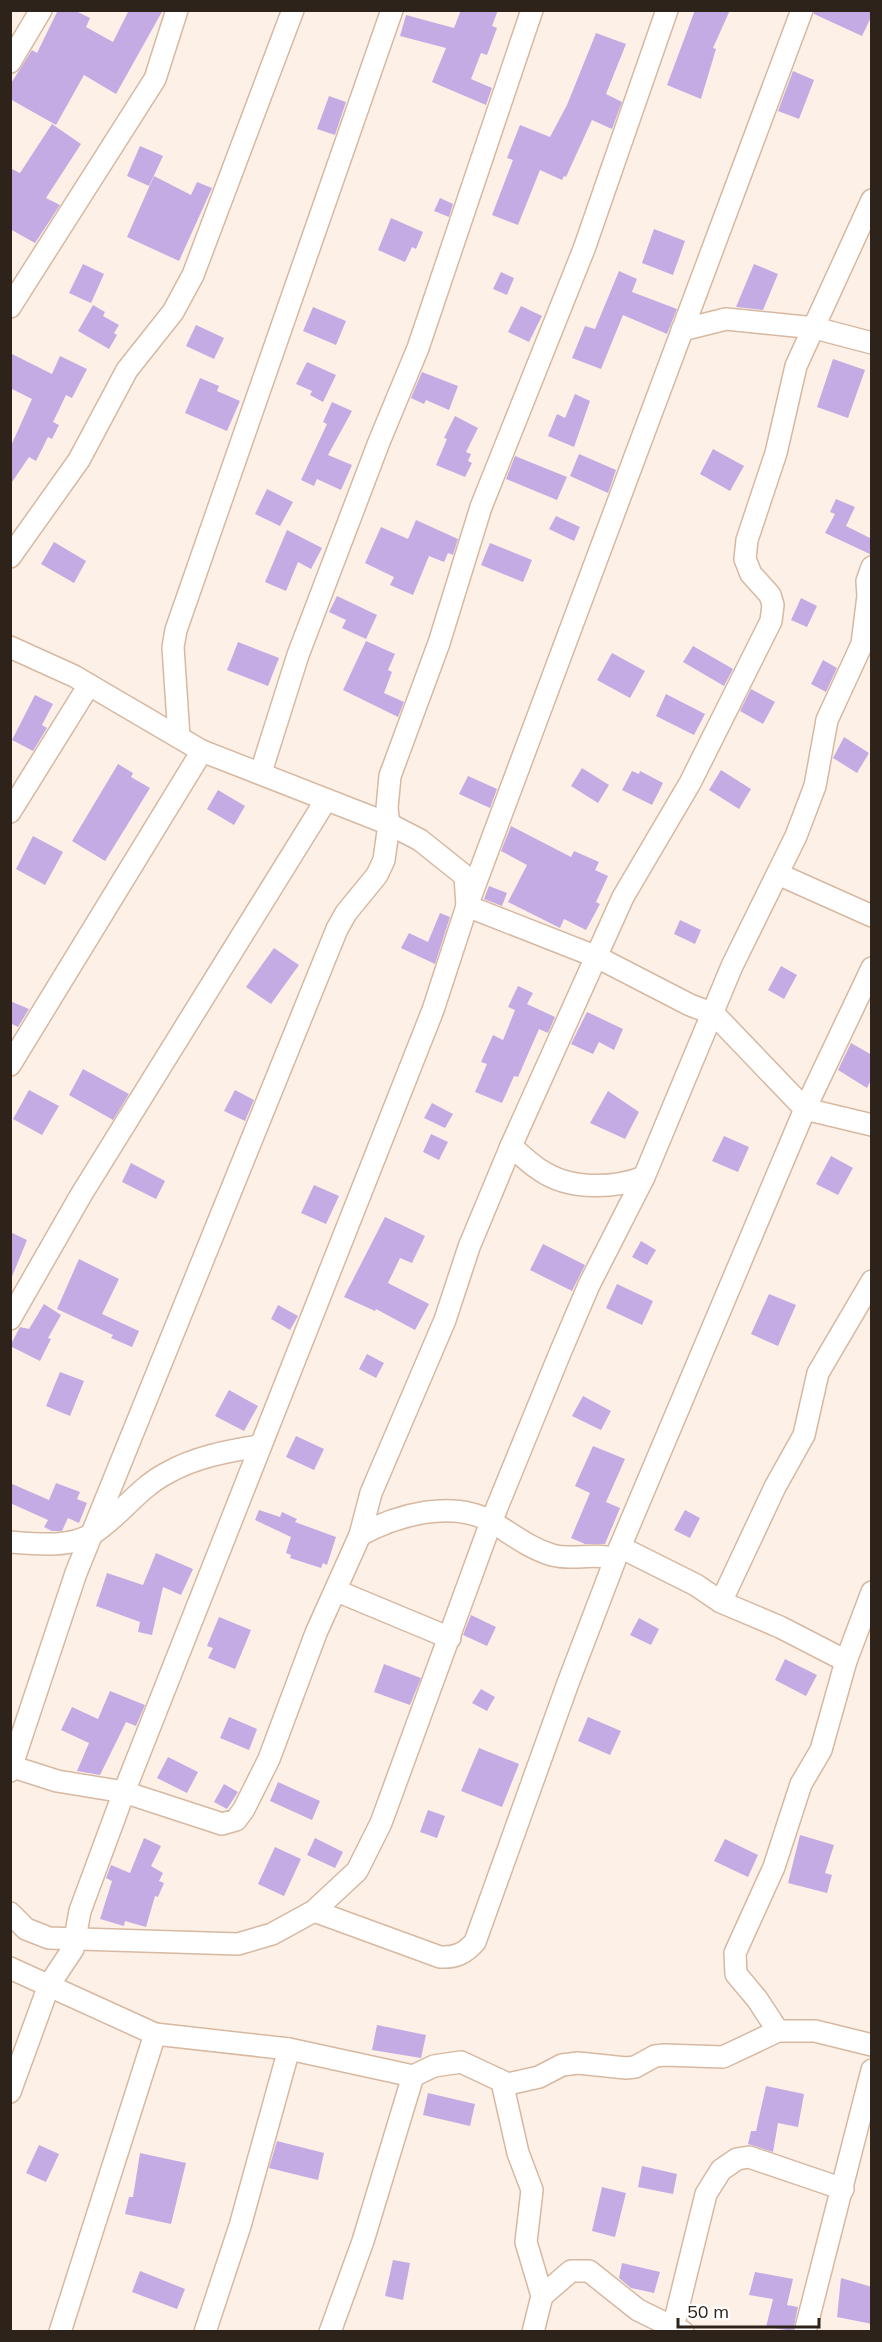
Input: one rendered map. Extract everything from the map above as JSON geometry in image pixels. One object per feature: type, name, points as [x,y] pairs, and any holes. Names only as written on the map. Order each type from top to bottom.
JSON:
[{"type":"street","points":[[10,62],[41,10]]},
{"type":"street","points":[[10,307],[155,79],[177,10]]},
{"type":"street","points":[[10,557],[79,460],[121,380],[173,312],[194,274],[293,10]]},
{"type":"street","points":[[179,736],[173,647],[176,630],[392,10]]},
{"type":"street","points":[[261,772],[298,655],[379,442],[418,348],[532,10]]},
{"type":"street","points":[[667,10],[584,249],[481,507],[439,643],[390,776],[387,808],[389,824],[384,860],[377,875],[346,913],[337,928],[76,1573],[11,1768],[57,1781],[124,1792],[222,1824],[236,1820],[244,1809],[269,1760],[316,1633],[337,1591],[360,1535],[371,1493],[445,1320],[469,1247],[511,1146],[623,897],[690,783],[771,621],[773,605],[770,595],[751,574],[745,559],[747,540],[776,453],[790,383],[872,200]]},
{"type":"street","points":[[10,2092],[49,1985],[73,1949],[80,1911],[124,1792],[433,1010],[467,906],[802,10]]},
{"type":"street","points":[[682,330],[726,319],[814,328],[872,343]]},
{"type":"street","points":[[10,1913],[17,1921],[36,1934],[49,1938],[238,1944],[272,1934],[314,1911],[357,1871],[381,1823],[491,1521],[589,1285],[644,1177],[714,1014],[732,966],[778,874],[815,786],[827,720],[862,644],[868,596],[867,581],[872,567]]},
{"type":"street","points":[[10,647],[89,685],[202,751],[261,772],[389,824],[420,840],[465,876],[467,906]]},
{"type":"street","points":[[10,812],[89,685]]},
{"type":"street","points":[[10,1065],[202,751]]},
{"type":"street","points":[[10,1319],[81,1195],[326,800]]},
{"type":"street","points":[[778,874],[872,916]]},
{"type":"street","points":[[467,906],[597,957],[690,1005],[714,1014],[805,1109],[872,1125]]},
{"type":"street","points":[[314,1911],[440,1957],[456,1956],[467,1951],[475,1942],[568,1683],[618,1553],[805,1109],[872,968]]},
{"type":"street","points":[[511,1146],[540,1171],[555,1178],[605,1188],[624,1185],[644,1177]]},
{"type":"street","points":[[721,1602],[775,1488],[804,1435],[818,1373],[872,1281]]},
{"type":"street","points":[[10,1542],[30,1544],[75,1541],[92,1534],[166,1473],[198,1459],[259,1446]]},
{"type":"street","points":[[360,1535],[404,1516],[426,1512],[464,1514],[491,1521],[532,1547],[554,1556],[618,1553],[696,1585],[721,1602],[846,1661]]},
{"type":"street","points":[[337,1591],[450,1638]]},
{"type":"street","points":[[778,2031],[757,1999],[736,1974],[735,1953],[774,1867],[801,1784],[821,1750],[846,1661],[872,1592]]},
{"type":"street","points":[[10,1968],[155,2034],[289,2049],[413,2076],[434,2066],[461,2062],[502,2082],[515,2084],[570,2064],[626,2068],[665,2055],[723,2057],[778,2031],[815,2031],[872,2044]]},
{"type":"street","points":[[60,2331],[155,2034]]},
{"type":"street","points":[[204,2331],[240,2226],[289,2049]]},
{"type":"street","points":[[805,2331],[872,2070]]},
{"type":"street","points":[[330,2331],[363,2241],[413,2076]]},
{"type":"street","points":[[502,2082],[518,2153],[532,2190],[526,2242],[542,2296],[533,2331]]},
{"type":"street","points":[[542,2296],[571,2271],[580,2269],[594,2273],[620,2298],[676,2329],[706,2194],[721,2170],[737,2159],[749,2157],[843,2189]]},
{"type":"building","points":[[58,10],[74,10],[90,18],[86,27],[113,42],[129,10],[163,10],[116,94],[84,75],[56,125],[10,99],[10,85],[32,50],[37,53]]},
{"type":"building","points":[[461,10],[498,10],[492,26],[497,28],[487,55],[481,53],[471,79],[492,88],[486,105],[432,82],[446,48],[400,36],[406,15],[454,28]]},
{"type":"building","points":[[695,10],[730,10],[713,48],[716,49],[701,99],[667,85]]},
{"type":"building","points":[[814,10],[872,10],[872,15],[862,36],[814,14]]},
{"type":"building","points":[[596,33],[626,44],[606,94],[622,102],[612,129],[592,120],[566,177],[564,176],[562,180],[540,170],[518,225],[492,215],[513,160],[507,158],[520,125],[550,137],[567,105]]},
{"type":"building","points":[[793,71],[814,80],[799,119],[778,111]]},
{"type":"building","points":[[329,96],[346,102],[335,135],[317,129]]},
{"type":"building","points":[[52,124],[81,144],[46,198],[60,205],[35,243],[10,229],[10,168],[20,173]]},
{"type":"building","points":[[140,146],[163,156],[149,186],[127,176]]},
{"type":"building","points":[[154,176],[191,195],[197,182],[212,188],[179,261],[127,237]]},
{"type":"building","points":[[440,198],[453,204],[449,217],[434,211]]},
{"type":"building","points":[[391,218],[423,232],[416,249],[412,247],[405,262],[378,250]]},
{"type":"building","points":[[654,229],[685,241],[673,275],[642,263]]},
{"type":"building","points":[[83,264],[104,274],[91,303],[69,293]]},
{"type":"building","points":[[754,264],[778,274],[763,310],[736,307]]},
{"type":"building","points":[[619,271],[637,279],[632,292],[677,309],[667,334],[623,315],[601,369],[572,358],[585,326],[595,329]]},
{"type":"building","points":[[501,272],[514,278],[507,295],[493,289]]},
{"type":"building","points":[[93,305],[105,312],[103,316],[119,325],[114,333],[117,335],[109,349],[78,331]]},
{"type":"building","points":[[521,306],[542,316],[529,342],[508,332]]},
{"type":"building","points":[[313,307],[346,321],[336,345],[303,331]]},
{"type":"building","points":[[196,325],[224,338],[214,359],[186,346]]},
{"type":"building","points":[[10,353],[52,374],[60,356],[87,369],[72,398],[66,395],[53,422],[59,425],[52,439],[48,437],[36,461],[29,457],[10,485],[10,448],[32,399],[10,388]]},
{"type":"building","points":[[833,359],[865,370],[848,418],[817,407]]},
{"type":"building","points":[[307,362],[336,375],[323,402],[310,395],[312,391],[296,384]]},
{"type":"building","points":[[422,372],[458,386],[449,410],[426,400],[424,404],[411,398]]},
{"type":"building","points":[[200,378],[219,386],[217,391],[240,401],[227,431],[185,413]]},
{"type":"building","points":[[575,394],[590,401],[574,447],[548,436],[557,414],[565,418]]},
{"type":"building","points":[[332,402],[352,411],[328,455],[352,465],[341,490],[317,479],[314,486],[301,480],[327,424],[323,422]]},
{"type":"building","points":[[455,416],[478,428],[466,452],[471,454],[468,461],[472,463],[465,477],[436,465],[447,439],[444,438]]},
{"type":"building","points":[[713,449],[744,466],[730,491],[700,474]]},
{"type":"building","points":[[579,454],[616,470],[608,493],[570,476]]},
{"type":"building","points":[[515,456],[567,477],[557,500],[506,479]]},
{"type":"building","points":[[267,489],[293,502],[280,526],[255,514]]},
{"type":"building","points":[[836,499],[855,507],[846,526],[872,539],[872,555],[825,533],[835,514],[830,512]]},
{"type":"building","points":[[556,516],[580,527],[574,541],[549,529]]},
{"type":"building","points":[[416,520],[458,539],[453,555],[448,553],[444,562],[429,556],[413,595],[390,585],[394,577],[365,563],[381,527],[408,539]]},
{"type":"building","points":[[287,530],[322,548],[311,569],[298,562],[286,591],[265,582]]},
{"type":"building","points":[[54,542],[86,561],[74,583],[41,564]]},
{"type":"building","points":[[490,543],[532,560],[523,582],[481,565]]},
{"type":"building","points":[[337,596],[377,615],[366,639],[342,628],[346,620],[329,612]]},
{"type":"building","points":[[801,598],[817,606],[807,627],[791,620]]},
{"type":"building","points":[[366,641],[395,654],[388,670],[392,672],[384,693],[404,702],[398,717],[343,690]]},
{"type":"building","points":[[238,642],[279,658],[268,686],[227,670]]},
{"type":"building","points":[[693,646],[733,669],[724,686],[683,662]]},
{"type":"building","points":[[612,653],[645,671],[630,698],[597,680]]},
{"type":"building","points":[[823,660],[837,668],[826,692],[811,684]]},
{"type":"building","points":[[751,689],[775,702],[763,724],[740,711]]},
{"type":"building","points":[[666,694],[705,714],[694,735],[656,716]]},
{"type":"building","points":[[35,695],[53,704],[42,725],[47,728],[33,751],[12,740]]},
{"type":"building","points":[[844,737],[869,753],[857,773],[833,758]]},
{"type":"building","points":[[118,764],[133,773],[131,777],[150,788],[105,861],[72,841]]},
{"type":"building","points":[[582,768],[609,785],[598,803],[571,786]]},
{"type":"building","points":[[721,770],[751,789],[739,809],[709,790]]},
{"type":"building","points":[[632,771],[639,774],[640,771],[663,783],[652,805],[622,790]]},
{"type":"building","points":[[468,776],[497,789],[490,808],[459,794]]},
{"type":"building","points":[[218,790],[245,806],[234,825],[207,809]]},
{"type":"building","points":[[511,826],[571,857],[574,851],[599,862],[595,870],[608,876],[596,902],[600,904],[586,930],[564,919],[560,928],[508,902],[527,865],[501,851]]},
{"type":"building","points":[[33,836],[63,852],[45,885],[16,869]]},
{"type":"building","points":[[489,886],[507,893],[502,906],[484,899]]},
{"type":"building","points":[[440,913],[450,917],[435,964],[401,948],[409,933],[428,942]]},
{"type":"building","points":[[680,920],[701,930],[695,944],[674,934]]},
{"type":"building","points":[[274,948],[299,965],[271,1004],[246,987]]},
{"type":"building","points":[[781,966],[797,975],[784,999],[768,990]]},
{"type":"building","points":[[518,986],[533,993],[527,1004],[555,1017],[548,1033],[539,1029],[518,1077],[514,1076],[502,1103],[475,1092],[487,1064],[481,1062],[493,1035],[503,1040],[515,1010],[508,1007]]},
{"type":"building","points":[[10,1001],[29,1009],[18,1027],[10,1023]]},
{"type":"building","points":[[587,1012],[623,1029],[614,1050],[599,1042],[593,1054],[571,1044]]},
{"type":"building","points":[[851,1043],[872,1055],[872,1078],[867,1088],[838,1070]]},
{"type":"building","points":[[83,1069],[129,1094],[113,1120],[69,1095]]},
{"type":"building","points":[[29,1090],[59,1106],[42,1135],[13,1119]]},
{"type":"building","points":[[235,1090],[254,1100],[245,1121],[224,1111]]},
{"type":"building","points":[[608,1091],[639,1112],[625,1139],[590,1123]]},
{"type":"building","points":[[432,1103],[453,1114],[445,1128],[424,1118]]},
{"type":"building","points":[[431,1134],[448,1142],[439,1160],[423,1152]]},
{"type":"building","points":[[724,1136],[749,1147],[738,1172],[712,1161]]},
{"type":"building","points":[[831,1156],[853,1168],[838,1195],[816,1184]]},
{"type":"building","points":[[131,1163],[165,1181],[156,1199],[122,1182]]},
{"type":"building","points":[[314,1185],[339,1196],[326,1224],[301,1213]]},
{"type":"building","points":[[385,1217],[425,1236],[412,1263],[400,1258],[388,1283],[429,1304],[415,1330],[376,1309],[375,1311],[344,1297]]},
{"type":"building","points":[[10,1232],[27,1240],[11,1279],[10,1279]]},
{"type":"building","points":[[641,1241],[656,1250],[647,1265],[632,1257]]},
{"type":"building","points":[[543,1244],[585,1265],[572,1291],[530,1270]]},
{"type":"building","points":[[79,1259],[119,1279],[102,1314],[139,1331],[132,1347],[111,1338],[113,1335],[57,1309]]},
{"type":"building","points":[[617,1284],[653,1301],[642,1325],[606,1308]]},
{"type":"building","points":[[769,1294],[796,1305],[778,1346],[751,1334]]},
{"type":"building","points":[[44,1304],[61,1315],[48,1338],[51,1339],[40,1361],[10,1346],[20,1327],[29,1329]]},
{"type":"building","points":[[278,1305],[298,1316],[290,1330],[271,1319]]},
{"type":"building","points":[[367,1354],[384,1363],[376,1378],[359,1369]]},
{"type":"building","points":[[60,1372],[84,1381],[70,1416],[46,1406]]},
{"type":"building","points":[[229,1390],[258,1406],[244,1431],[215,1416]]},
{"type":"building","points":[[583,1396],[611,1411],[601,1430],[572,1416]]},
{"type":"building","points":[[296,1436],[324,1449],[314,1470],[286,1457]]},
{"type":"building","points":[[593,1446],[625,1459],[606,1502],[620,1508],[605,1544],[585,1544],[571,1538],[590,1493],[575,1486]]},
{"type":"building","points":[[10,1483],[49,1500],[56,1483],[80,1492],[77,1499],[87,1503],[79,1523],[68,1518],[62,1531],[52,1531],[44,1527],[48,1520],[10,1503]]},
{"type":"building","points":[[259,1510],[280,1517],[282,1512],[297,1519],[295,1522],[336,1537],[327,1565],[323,1563],[321,1568],[290,1558],[291,1555],[286,1553],[291,1537],[255,1520]]},
{"type":"building","points":[[685,1510],[700,1518],[690,1538],[674,1530]]},
{"type":"building","points":[[156,1553],[193,1569],[181,1595],[163,1587],[152,1635],[138,1632],[140,1622],[96,1606],[107,1573],[143,1585]]},
{"type":"building","points":[[471,1615],[496,1627],[487,1646],[463,1635]]},
{"type":"building","points":[[219,1617],[251,1630],[235,1669],[208,1658],[213,1648],[207,1646]]},
{"type":"building","points":[[639,1618],[659,1629],[651,1645],[630,1635]]},
{"type":"building","points":[[785,1659],[817,1675],[806,1696],[775,1680]]},
{"type":"building","points":[[384,1664],[421,1678],[410,1705],[374,1692]]},
{"type":"building","points":[[481,1689],[495,1697],[487,1711],[472,1703]]},
{"type":"building","points":[[110,1691],[145,1705],[136,1726],[126,1722],[100,1775],[77,1771],[89,1743],[61,1730],[72,1707],[98,1719]]},
{"type":"building","points":[[229,1717],[257,1729],[249,1750],[220,1738]]},
{"type":"building","points":[[588,1717],[621,1731],[610,1755],[578,1741]]},
{"type":"building","points":[[479,1748],[519,1764],[502,1807],[461,1791]]},
{"type":"building","points":[[168,1757],[198,1772],[187,1793],[157,1778]]},
{"type":"building","points":[[278,1782],[320,1801],[312,1820],[270,1801]]},
{"type":"building","points":[[224,1784],[238,1792],[227,1809],[214,1802]]},
{"type":"building","points":[[428,1810],[445,1816],[437,1838],[420,1832]]},
{"type":"building","points":[[800,1835],[834,1845],[825,1873],[832,1875],[827,1893],[788,1883]]},
{"type":"building","points":[[144,1838],[161,1846],[151,1866],[163,1873],[159,1881],[164,1883],[158,1897],[155,1896],[146,1927],[125,1921],[124,1926],[100,1919],[112,1881],[106,1878],[111,1865],[130,1873]]},
{"type":"building","points":[[315,1838],[343,1852],[335,1868],[307,1855]]},
{"type":"building","points":[[725,1839],[758,1855],[748,1877],[714,1861]]},
{"type":"building","points":[[275,1847],[301,1859],[284,1896],[258,1884]]},
{"type":"building","points":[[377,2025],[426,2035],[421,2058],[372,2050]]},
{"type":"building","points":[[766,2086],[804,2094],[798,2127],[778,2123],[773,2152],[748,2144],[751,2131],[756,2131]]},
{"type":"building","points":[[428,2093],[475,2104],[470,2126],[423,2115]]},
{"type":"building","points":[[277,2141],[324,2153],[318,2180],[269,2168]]},
{"type":"building","points":[[39,2145],[59,2154],[46,2182],[26,2173]]},
{"type":"building","points":[[140,2153],[186,2163],[171,2224],[125,2214],[129,2197],[133,2197]]},
{"type":"building","points":[[642,2166],[677,2174],[673,2194],[638,2187]]},
{"type":"building","points":[[602,2187],[626,2193],[615,2237],[592,2231]]},
{"type":"building","points":[[393,2260],[410,2263],[403,2300],[385,2296]]},
{"type":"building","points":[[622,2263],[660,2272],[654,2293],[631,2288],[619,2278]]},
{"type":"building","points":[[140,2271],[185,2289],[177,2309],[132,2292]]},
{"type":"building","points":[[755,2272],[793,2279],[787,2305],[798,2307],[793,2331],[766,2327],[773,2299],[749,2295]]},
{"type":"building","points":[[841,2278],[872,2287],[872,2324],[837,2317]]}]
